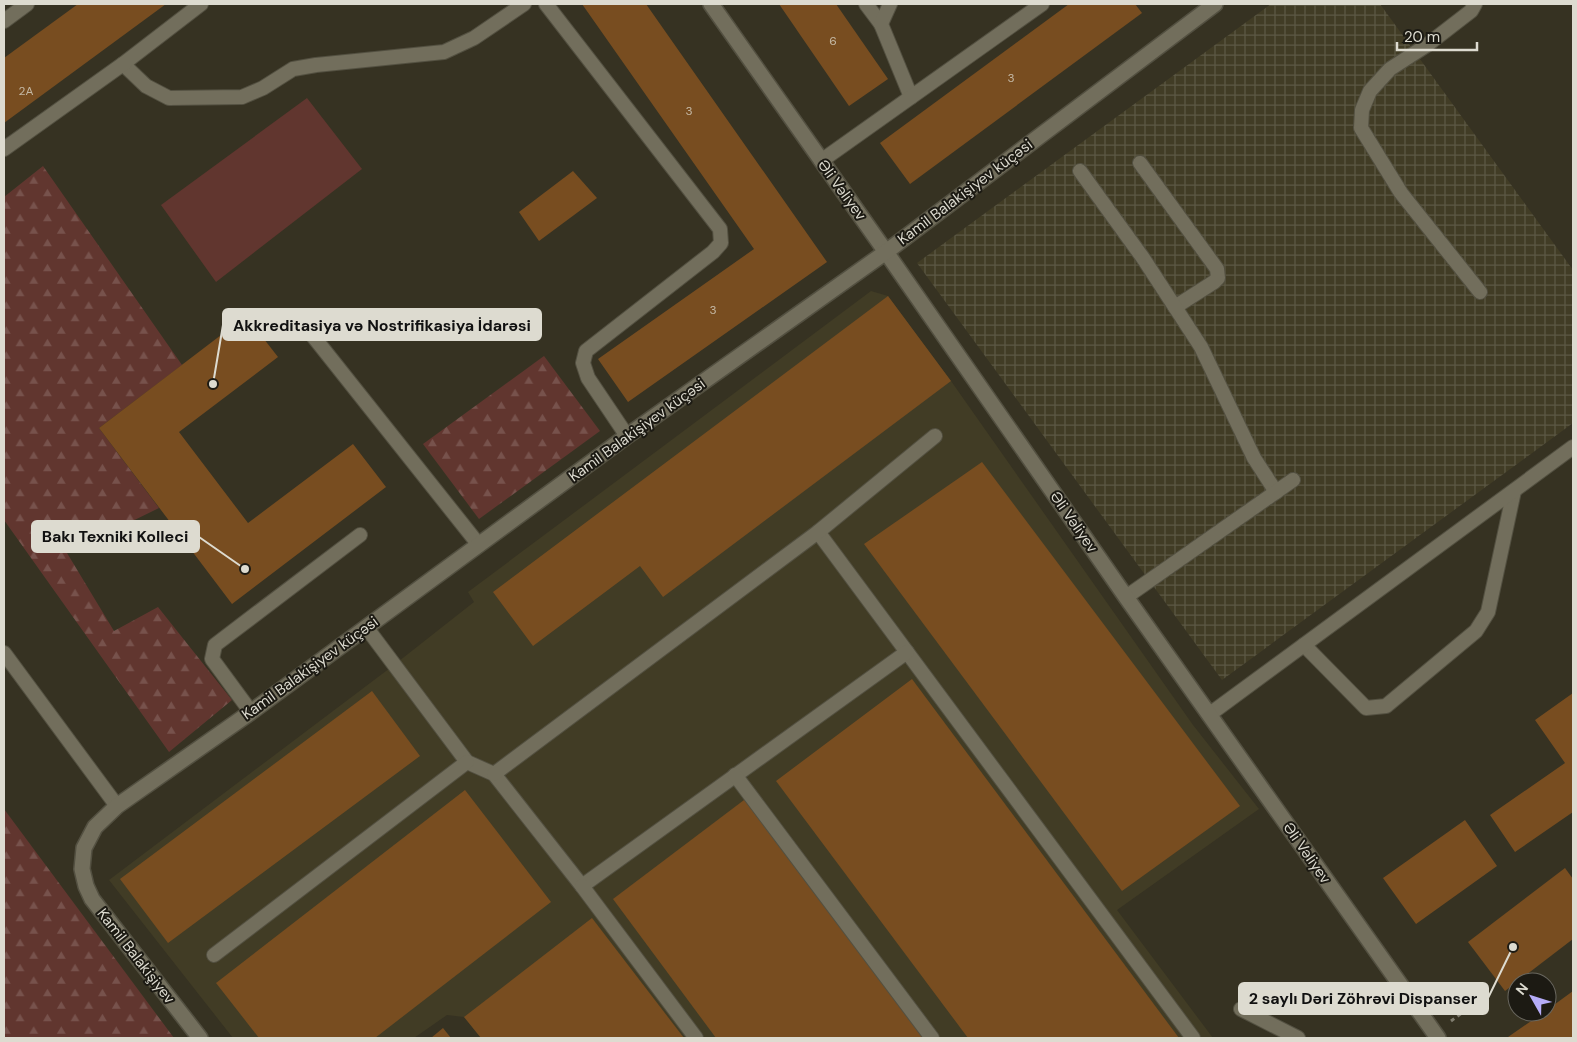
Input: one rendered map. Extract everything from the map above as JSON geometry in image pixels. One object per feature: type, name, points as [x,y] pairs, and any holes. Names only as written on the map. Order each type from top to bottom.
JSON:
[{"type":"street","name":"Əli Vəliyev","points":[[711,4],[1436,1036]]},
{"type":"street","name":"Kamil Balakişiyev küçəsi","points":[[82,869],[84,848],[94,827],[117,806],[251,712],[627,436],[886,252],[1215,4]]},
{"type":"street","name":"Kamil Balakişiyev","points":[[82,869],[86,886],[92,899],[200,1038]]},
{"type":"lane","points":[[4,21],[27,4]]},
{"type":"lane","points":[[4,149],[201,4]]},
{"type":"lane","points":[[122,64],[146,86],[168,98],[242,97],[263,88],[293,69],[444,52],[474,38],[524,4]]},
{"type":"lane","points":[[546,4],[720,229],[721,243],[713,252],[586,351],[583,363],[588,378],[627,436]]},
{"type":"lane","points":[[866,4],[881,24],[911,97]]},
{"type":"lane","points":[[881,24],[890,4]]},
{"type":"lane","points":[[821,161],[1042,4]]},
{"type":"lane","points":[[1475,4],[1471,11],[1427,45],[1390,69],[1370,91],[1362,110],[1361,128],[1401,193],[1480,292]]},
{"type":"lane","points":[[1140,163],[1217,269],[1218,278],[1214,282],[1175,307]]},
{"type":"lane","points":[[1080,172],[1143,258],[1201,347],[1254,458],[1276,492]]},
{"type":"lane","points":[[305,326],[479,545]]},
{"type":"lane","points":[[494,774],[818,532],[935,436]]},
{"type":"lane","points":[[1210,714],[1573,447]]},
{"type":"lane","points":[[1126,597],[1293,480]]},
{"type":"lane","points":[[1304,645],[1366,708],[1386,706],[1476,631],[1488,612],[1514,491]]},
{"type":"lane","points":[[818,532],[1193,1038]]},
{"type":"lane","points":[[251,712],[212,659],[215,645],[360,535]]},
{"type":"lane","points":[[366,627],[467,762],[494,774],[582,886],[696,1038]]},
{"type":"lane","points":[[582,886],[907,652]]},
{"type":"lane","points":[[4,653],[117,806]]},
{"type":"lane","points":[[214,954],[467,762]]},
{"type":"lane","points":[[734,775],[932,1038]]},
{"type":"lane","points":[[1241,1010],[1298,1038]]},
{"type":"path","points":[[1436,1036],[1489,993]]},
{"type":"shaded area","points":[[1271,4],[1380,4],[1573,270],[1573,423],[1222,680],[917,263]]},
{"type":"shaded area","points":[[871,291],[888,296],[951,381],[1193,725],[1259,809],[1117,910],[1213,1038],[481,1038],[464,1017],[447,1015],[414,1038],[233,1038],[109,880],[394,665],[474,602],[468,592]]},
{"type":"green space","points":[[307,98],[362,169],[216,282],[161,205]]},
{"type":"green space","points":[[43,166],[182,365],[99,428],[159,508],[67,553],[114,631],[158,607],[232,700],[169,752],[4,520],[4,197]]},
{"type":"green space","points":[[544,356],[600,431],[479,519],[423,444]]},
{"type":"green space","points":[[4,809],[174,1038],[4,1038]]},
{"type":"building","points":[[78,4],[166,4],[4,123],[4,58]]},
{"type":"building","points":[[582,4],[646,4],[827,262],[628,402],[598,359],[754,249]]},
{"type":"building","points":[[779,4],[836,4],[888,79],[849,106]]},
{"type":"building","points":[[1069,4],[1135,4],[1142,13],[910,184],[880,143]]},
{"type":"building","points":[[573,171],[597,198],[539,241],[519,212]]},
{"type":"building","points":[[888,296],[951,381],[663,597],[640,566],[533,646],[493,592]]},
{"type":"building","points":[[246,316],[278,357],[179,432],[248,523],[353,444],[386,487],[232,604],[99,428]]},
{"type":"building","points":[[982,462],[1240,806],[1122,891],[864,544]]},
{"type":"building","points":[[912,679],[1179,1038],[968,1038],[776,781]]},
{"type":"building","points":[[372,691],[420,756],[168,943],[120,879]]},
{"type":"building","points":[[1573,693],[1573,812],[1515,852],[1490,815],[1565,763],[1535,720]]},
{"type":"building","points":[[465,790],[551,902],[375,1038],[259,1038],[216,983]]},
{"type":"building","points":[[748,797],[927,1038],[716,1038],[613,899]]},
{"type":"building","points":[[1465,820],[1497,866],[1416,924],[1383,878]]},
{"type":"building","points":[[1565,868],[1573,879],[1573,939],[1530,972],[1507,972],[1507,989],[1505,991],[1468,942]]},
{"type":"building","points":[[592,918],[684,1038],[481,1038],[464,1017]]},
{"type":"building","points":[[1573,991],[1573,1038],[1508,1037],[1530,1022],[1557,1022],[1557,1003]]},
{"type":"building","points":[[443,1028],[451,1038],[431,1038]]},
{"type":"place","name":"Akkreditasiya və Nostrifikasiya İdarəsi","points":[[213,384]]},
{"type":"place","name":"Bakı Texniki Kolleci","points":[[245,569]]},
{"type":"place","name":"2 saylı Dəri Zöhrəvi Dispanser","points":[[1513,947]]}]
